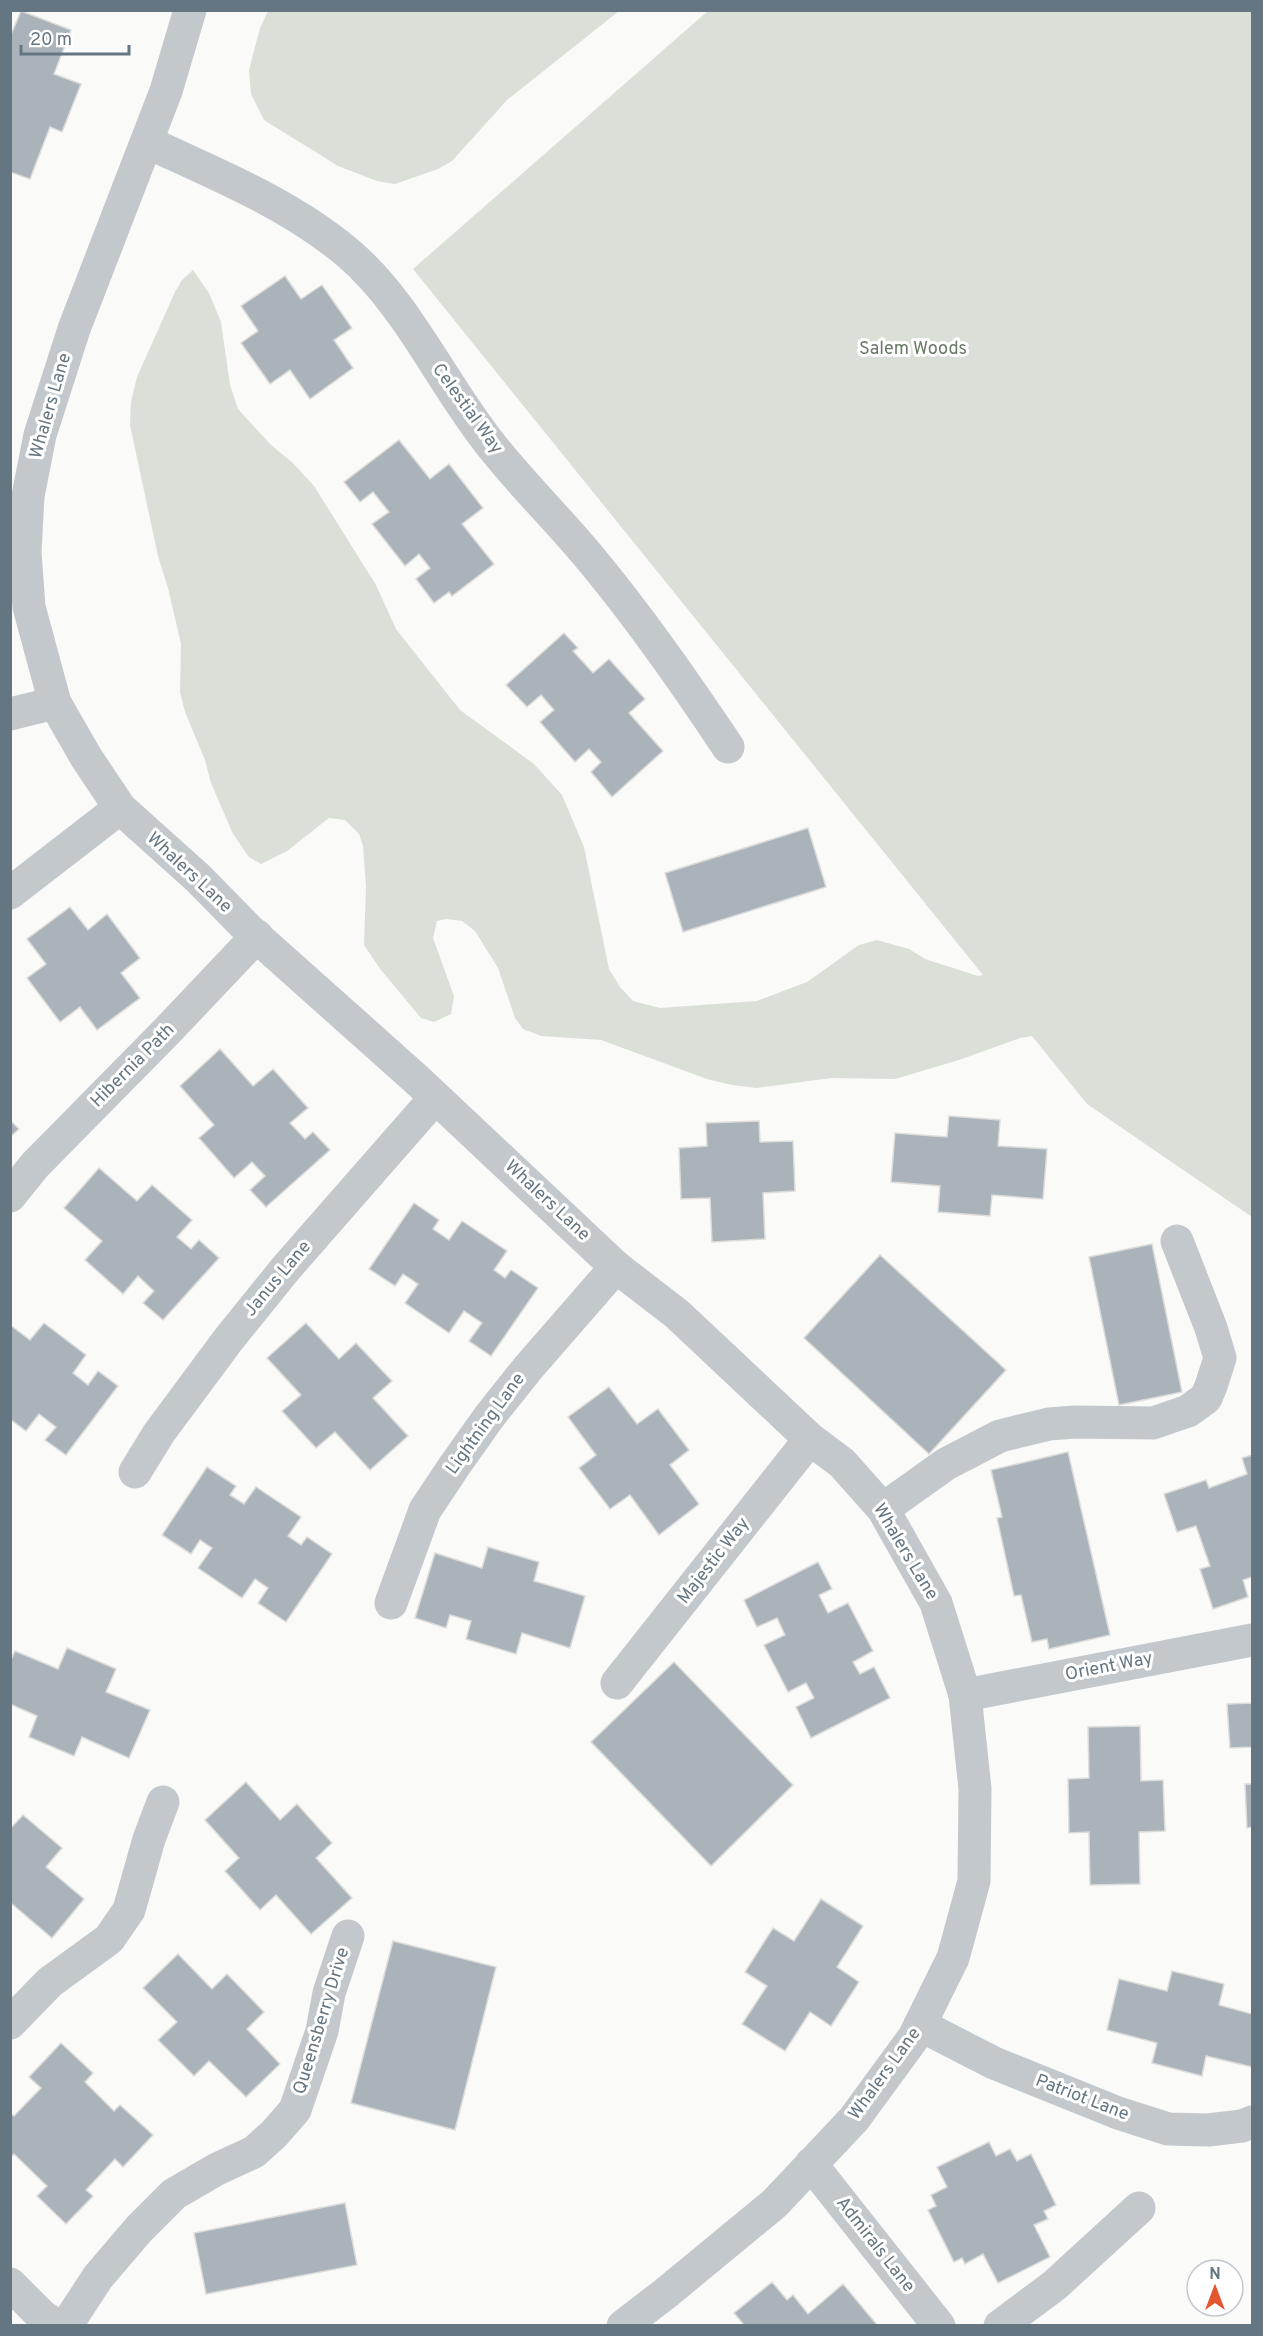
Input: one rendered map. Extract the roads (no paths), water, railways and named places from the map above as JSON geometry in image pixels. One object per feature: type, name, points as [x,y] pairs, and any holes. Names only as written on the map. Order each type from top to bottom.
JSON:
[{"type":"street","name":"Whalers Lane","points":[[190,10],[166,91],[74,329],[40,435],[28,496],[25,552],[29,607],[55,703],[86,757],[120,808],[616,1267],[677,1314],[810,1439],[843,1463],[883,1509],[936,1603],[964,1695],[975,1789],[974,1881],[953,1958],[914,2037],[854,2119],[775,2203],[666,2293],[623,2325]]},
{"type":"street","name":"Celestial Way","points":[[147,141],[258,195],[310,225],[348,254],[380,285],[490,444],[595,564],[675,668],[728,747]]},
{"type":"street","points":[[10,714],[55,703]]},
{"type":"street","points":[[10,893],[120,808]]},
{"type":"street","name":"Hibernia Path","points":[[10,1196],[35,1165],[257,936]]},
{"type":"street","name":"Janus Lane","points":[[135,1472],[159,1433],[228,1340],[287,1267],[435,1098]]},
{"type":"street","points":[[883,1509],[946,1464],[1000,1436],[1049,1424],[1154,1423],[1188,1411],[1206,1398],[1220,1358],[1178,1241]]},
{"type":"street","name":"Lightning Lane","points":[[391,1603],[426,1510],[455,1465],[508,1392],[616,1267]]},
{"type":"street","name":"Majestic Way","points":[[617,1683],[810,1439]]},
{"type":"street","name":"Orient Way","points":[[964,1695],[1252,1640]]},
{"type":"street","points":[[10,2023],[50,1982],[109,1939],[129,1910],[149,1839],[163,1802]]},
{"type":"street","name":"Queensberry Drive","points":[[66,2325],[98,2277],[139,2229],[174,2194],[254,2152],[295,2110],[322,2031],[329,1993],[348,1935]]},
{"type":"street","name":"Patriot Lane","points":[[920,2025],[993,2063],[1107,2109],[1168,2129],[1208,2130],[1242,2126],[1252,2122]]},
{"type":"street","name":"Admirals Lane","points":[[811,2164],[939,2325]]},
{"type":"street","points":[[1000,2325],[1055,2285],[1139,2208]]},
{"type":"street","points":[[10,2284],[41,2315],[57,2325]]},
{"type":"park label","name":"Salem Woods","points":[[913,349]]}]
